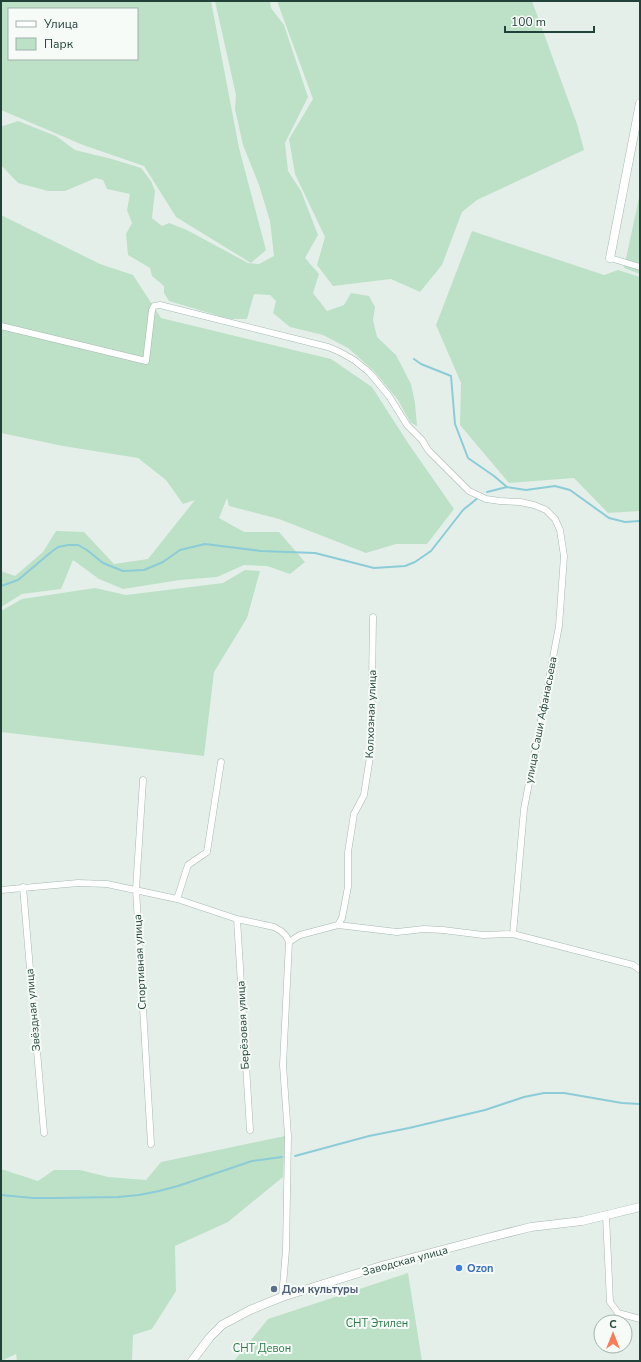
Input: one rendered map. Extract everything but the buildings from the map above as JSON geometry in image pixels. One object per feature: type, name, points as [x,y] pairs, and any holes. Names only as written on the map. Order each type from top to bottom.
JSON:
[{"type":"street","points":[[640,103],[610,258],[640,267]]},
{"type":"street","name":"улица Саши Афанасьева","points":[[1,326],[146,360],[152,310],[154,306],[160,305],[328,347],[354,360],[369,372],[388,396],[407,425],[422,440],[428,450],[469,491],[486,499],[520,502],[534,505],[546,510],[555,518],[560,530],[564,556],[559,626],[524,809],[512,934]]},
{"type":"street","name":"Колхозная улица","points":[[338,925],[342,918],[348,887],[348,852],[354,814],[364,796],[371,750],[373,617]]},
{"type":"street","points":[[177,899],[188,865],[207,852],[221,762]]},
{"type":"street","name":"Спортивная улица","points":[[143,780],[136,889],[151,1144]]},
{"type":"street","points":[[1,890],[78,883],[107,884],[177,899],[237,919],[274,927],[286,936],[289,942],[283,1065],[288,1136],[286,1250],[282,1297]]},
{"type":"street","name":"Звёздная улица","points":[[23,887],[44,1132]]},
{"type":"street","name":"Берёзовая улица","points":[[237,919],[250,1130]]},
{"type":"street","points":[[289,942],[300,935],[338,925],[397,932],[424,929],[444,930],[483,936],[512,934],[633,965],[640,970]]},
{"type":"street","name":"Заводская улица","points":[[192,1361],[210,1337],[222,1325],[250,1310],[282,1297],[381,1266],[491,1237],[531,1227],[582,1221],[640,1207]]},
{"type":"street","points":[[606,1216],[610,1302],[618,1313],[640,1319]]},
{"type":"green space","points":[[1,1],[211,1],[239,148],[266,250],[251,263],[176,217],[144,166],[83,145],[1,110]]},
{"type":"green space","points":[[215,1],[270,1],[271,8],[284,25],[308,97],[285,143],[288,171],[301,191],[318,235],[305,258],[319,274],[313,293],[327,311],[344,305],[351,293],[369,296],[375,307],[373,320],[377,337],[396,355],[411,384],[415,403],[417,426],[410,422],[398,400],[373,370],[348,348],[323,335],[290,327],[273,313],[276,301],[270,295],[254,294],[247,319],[229,319],[169,301],[164,293],[164,286],[152,276],[150,268],[128,255],[126,234],[132,223],[127,210],[130,194],[107,189],[103,180],[96,178],[65,191],[48,191],[18,183],[1,165],[1,125],[3,126],[18,121],[56,136],[75,150],[141,168],[151,181],[155,191],[152,218],[162,226],[169,223],[187,230],[248,263],[259,264],[274,256],[270,221],[259,185],[243,145],[235,109],[236,95]]},
{"type":"green space","points":[[277,1],[532,1],[577,124],[584,150],[477,200],[462,212],[442,265],[420,292],[391,279],[333,286],[317,265],[325,237],[295,174],[289,139],[313,99]]},
{"type":"green space","points":[[640,193],[640,274],[624,268]]},
{"type":"green space","points":[[1,215],[100,264],[133,275],[161,318],[331,359],[372,387],[408,443],[454,509],[427,544],[396,544],[366,553],[279,519],[229,506],[227,498],[219,518],[244,532],[279,532],[305,562],[290,574],[267,566],[244,565],[217,577],[180,580],[123,589],[99,579],[73,560],[61,589],[22,594],[1,607],[1,571],[15,576],[43,552],[56,531],[84,532],[114,564],[148,559],[195,500],[183,504],[166,480],[138,458],[63,446],[1,433]]},
{"type":"green space","points":[[472,231],[604,275],[618,270],[640,277],[640,511],[608,513],[574,478],[509,483],[460,425],[461,383],[436,325]]},
{"type":"green space","points":[[245,570],[260,571],[247,618],[214,672],[204,756],[1,732],[1,611],[22,599],[95,588],[126,595],[223,583]]},
{"type":"green space","points":[[285,1136],[283,1177],[228,1222],[175,1246],[176,1291],[152,1329],[133,1335],[132,1361],[17,1361],[16,1354],[1,1361],[1,1169],[38,1181],[54,1170],[80,1170],[108,1177],[146,1180],[161,1162]]},
{"type":"green space","name":"СНТ Этилен","points":[[408,1273],[422,1361],[234,1361],[268,1319]]},
{"type":"waterway","points":[[414,359],[421,364],[451,376],[455,424],[468,458],[507,487],[526,490],[555,486],[570,490],[609,518],[625,522],[640,521]]},
{"type":"waterway","points":[[487,492],[507,487]]},
{"type":"waterway","points":[[1,586],[18,580],[58,547],[68,545],[78,545],[87,550],[103,563],[123,571],[144,570],[163,562],[180,550],[205,544],[261,551],[315,553],[374,568],[405,566],[415,562],[431,551],[463,510],[479,497]]},
{"type":"waterway","points":[[295,1156],[369,1136],[485,1110],[524,1097],[544,1093],[564,1093],[622,1103],[640,1104]]},
{"type":"waterway","points":[[1,1195],[33,1198],[118,1197],[139,1195],[178,1186],[252,1161],[282,1157]]},
{"type":"place","name":"Ozon","points":[[459,1268]]},
{"type":"place","name":"Дом культуры","points":[[274,1289]]},
{"type":"park label","name":"СНТ Девон","points":[[262,1348]]}]
